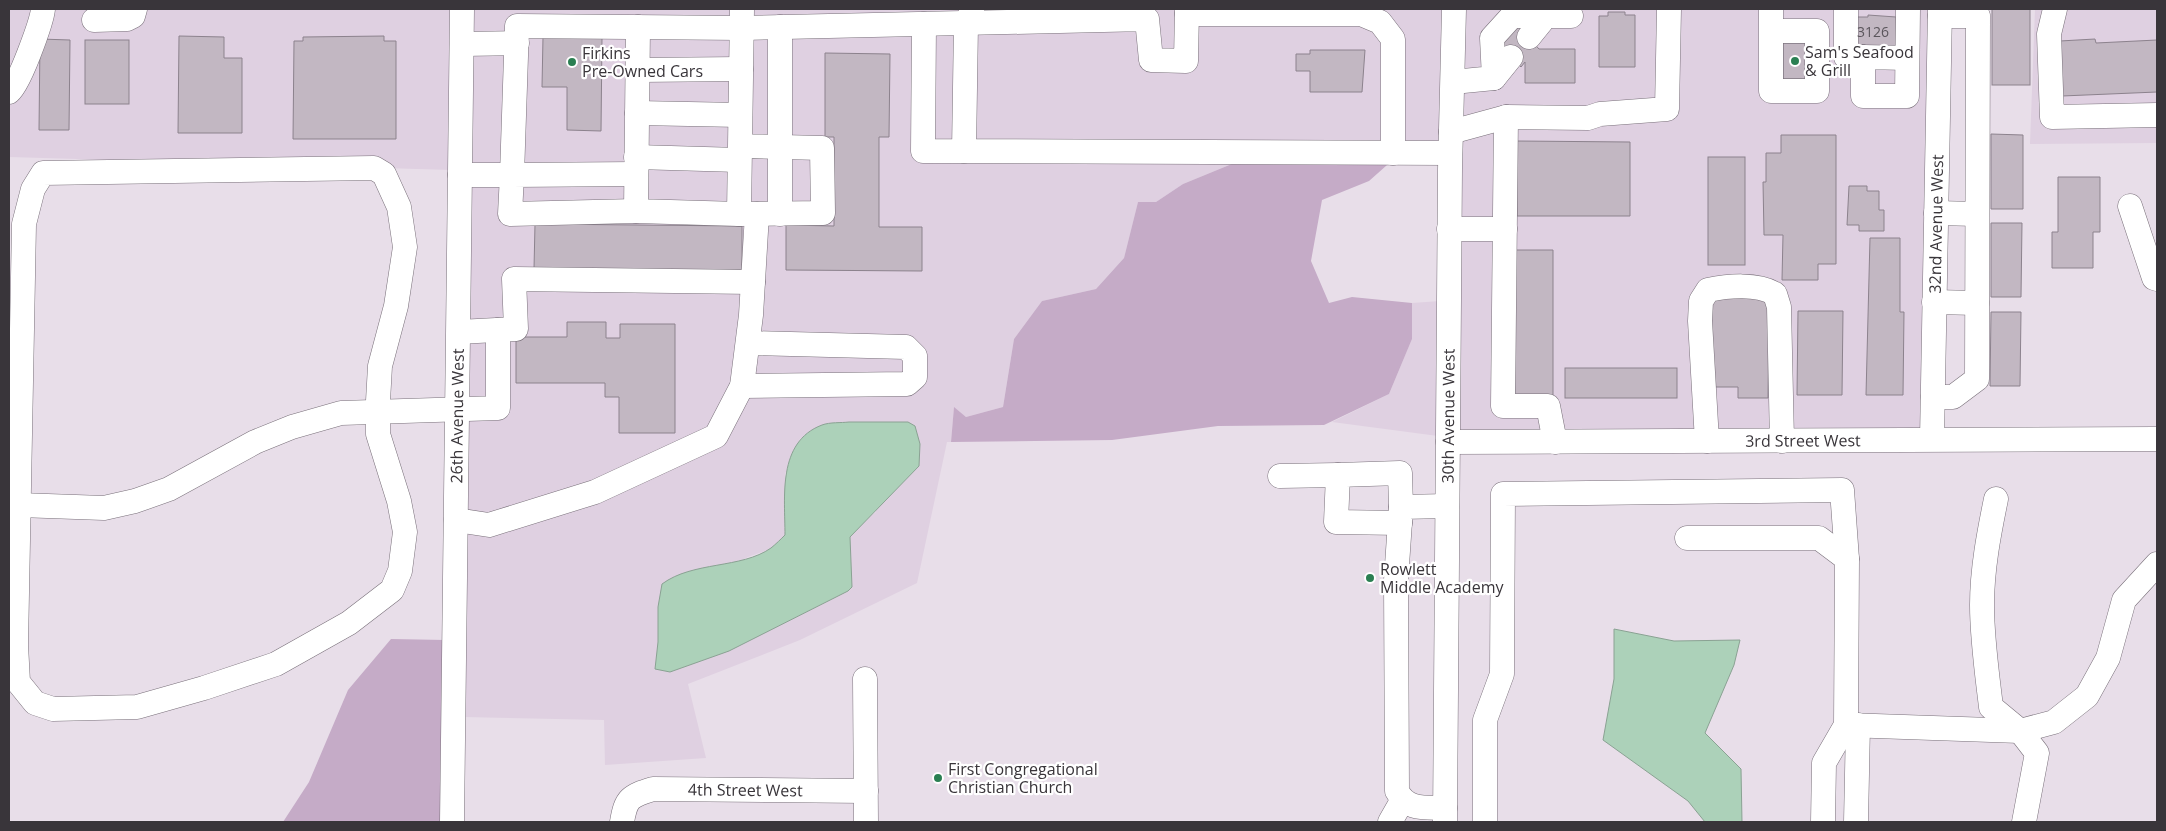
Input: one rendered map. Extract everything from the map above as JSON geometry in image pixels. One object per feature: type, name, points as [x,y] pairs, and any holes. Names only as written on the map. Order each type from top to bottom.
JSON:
[{"type":"street","points":[[9,92],[16,85],[34,41],[43,9]]},
{"type":"street","points":[[94,20],[127,19],[133,16],[135,9]]},
{"type":"street","name":"26th Avenue West","points":[[452,822],[462,9]]},
{"type":"street","name":"30th Avenue West","points":[[1445,815],[1449,229],[1454,9]]},
{"type":"street","points":[[924,24],[923,151],[1393,153],[1451,143],[1506,117],[1588,118],[1600,114],[1667,109],[1669,9]]},
{"type":"street","points":[[1846,9],[1846,57],[1907,58]]},
{"type":"street","points":[[1907,96],[1908,9]]},
{"type":"street","points":[[2060,9],[2055,9],[2049,34],[2052,117],[2157,115]]},
{"type":"street","points":[[460,175],[512,175],[636,166],[781,147],[822,148],[823,213],[748,214],[636,211],[510,214],[512,175],[518,43],[518,26],[588,18],[638,27],[742,18],[780,27],[924,24],[969,16],[1147,19],[1151,60],[1186,61],[1187,12],[1361,14],[1380,22],[1393,39],[1393,153]]},
{"type":"street","points":[[1933,397],[1953,397],[1977,379],[1978,16],[1940,12]]},
{"type":"street","name":"32nd Avenue West","points":[[1932,439],[1940,12]]},
{"type":"street","points":[[1494,78],[1492,38],[1512,16],[1558,14]]},
{"type":"street","points":[[1529,37],[1558,14]]},
{"type":"street","points":[[964,151],[969,16]]},
{"type":"street","points":[[456,520],[489,525],[595,492],[716,436],[742,386],[753,282],[748,214],[739,153],[742,18]]},
{"type":"street","points":[[1771,20],[1817,31],[1817,91],[1771,91],[1771,20]]},
{"type":"street","points":[[636,211],[638,27]]},
{"type":"street","points":[[780,27],[780,214]]},
{"type":"street","points":[[462,44],[518,43]]},
{"type":"street","points":[[1453,82],[1494,78],[1511,57]]},
{"type":"street","points":[[1863,57],[1863,96],[1938,98]]},
{"type":"street","points":[[638,70],[741,69]]},
{"type":"street","points":[[637,113],[740,115]]},
{"type":"street","points":[[1506,117],[1503,406],[1548,406],[1555,442]]},
{"type":"street","points":[[374,168],[384,174],[398,208],[405,246],[396,306],[380,366],[378,434],[405,532],[400,571],[392,590],[349,623],[276,664],[204,688],[137,707],[53,709],[35,703],[18,682],[16,645],[19,505],[14,452],[24,224],[32,189],[43,172],[374,168]]},
{"type":"street","points":[[2130,206],[2154,278],[2157,279]]},
{"type":"street","points":[[1936,214],[1977,214]]},
{"type":"street","points":[[1449,229],[1505,229]]},
{"type":"street","points":[[459,332],[516,329],[514,279],[753,282]]},
{"type":"street","points":[[1707,441],[1701,347],[1701,301],[1708,290],[1720,288],[1760,288],[1775,294],[1779,307],[1782,440]]},
{"type":"street","points":[[1934,302],[1977,303]]},
{"type":"street","points":[[19,505],[104,508],[135,501],[170,489],[255,442],[292,427],[341,413],[498,408],[498,330]]},
{"type":"street","points":[[742,386],[907,384],[915,377],[915,356],[906,347],[748,342]]},
{"type":"street","name":"3rd Street West","points":[[1448,442],[2157,439]]},
{"type":"street","points":[[1280,476],[1400,473],[1401,515],[1396,580],[1397,791],[1402,801],[1445,815]]},
{"type":"street","points":[[1338,475],[1336,522],[1401,515],[1447,506]]},
{"type":"street","points":[[1485,822],[1486,720],[1502,674],[1503,494],[1842,490],[1847,559],[1856,822]]},
{"type":"street","points":[[1996,499],[1988,536],[1983,594],[1983,640],[1991,707],[2020,731],[2037,753],[2024,822]]},
{"type":"street","points":[[1687,538],[1819,538],[1847,559]]},
{"type":"street","points":[[1852,725],[2020,731],[2054,722],[2087,696],[2108,658],[2124,600],[2157,564]]},
{"type":"street","points":[[865,679],[866,822]]},
{"type":"street","points":[[1824,822],[1824,763],[1852,725]]},
{"type":"street","name":"4th Street West","points":[[625,811],[634,795],[653,789],[866,791]]},
{"type":"street","points":[[1390,822],[1402,801]]},
{"type":"shaded area","points":[[9,9],[455,9],[452,170],[9,157]]},
{"type":"shaded area","points":[[474,9],[1446,9],[1441,142],[1317,155],[1290,140],[1183,184],[1156,202],[1138,202],[1124,258],[1096,289],[1042,301],[1014,339],[1003,407],[966,417],[954,408],[951,442],[947,442],[917,583],[800,640],[688,684],[706,758],[605,765],[604,720],[463,717]],"holes":[[[849,422],[876,512],[862,522],[850,537],[852,587],[848,591],[655,668],[658,642],[658,607],[748,557],[770,549],[785,535],[785,474],[800,439],[822,425]]]},
{"type":"shaded area","points":[[1465,9],[1930,9],[1920,431],[1457,434],[1459,169]]},
{"type":"shaded area","points":[[2035,9],[2157,9],[2157,143],[2030,144]]},
{"type":"shaded area","points":[[1290,140],[1317,155],[1404,150],[1369,181],[1322,200],[1311,261],[1329,303],[1352,297],[1412,303],[1412,339],[1389,394],[1324,425],[1218,426],[1112,440],[951,442],[954,407],[966,417],[1003,407],[1014,339],[1042,301],[1096,289],[1124,258],[1138,202],[1156,202],[1183,184]]},
{"type":"shaded area","points":[[1440,301],[1438,436],[1332,422],[1389,394],[1412,339],[1412,303]]},
{"type":"shaded area","points":[[849,422],[908,422],[915,426],[920,444],[919,466],[850,537],[852,587],[848,591],[729,651],[670,672],[655,669],[658,642],[658,607],[662,584],[688,572],[746,559],[759,555],[771,548],[785,535],[784,504],[787,472],[797,444],[807,433],[822,425]]},
{"type":"shaded area","points":[[1614,629],[1674,641],[1740,640],[1734,665],[1705,733],[1741,769],[1742,822],[1705,822],[1688,801],[1603,740],[1614,679]]},
{"type":"shaded area","points":[[391,639],[445,640],[442,822],[283,822],[309,782],[348,690]]},
{"type":"building","points":[[1992,9],[2030,9],[2030,85],[1992,85]]},
{"type":"building","points":[[1608,12],[1625,12],[1625,15],[1635,15],[1635,67],[1599,67],[1599,16],[1608,16]]},
{"type":"building","points":[[1868,15],[1896,17],[1896,52],[1865,52],[1865,45],[1851,45],[1849,17],[1868,17]]},
{"type":"building","points":[[1517,25],[1539,49],[1575,49],[1575,83],[1525,83],[1525,62],[1521,67],[1498,44]]},
{"type":"building","points":[[179,36],[224,37],[224,58],[242,58],[242,133],[178,133]]},
{"type":"building","points":[[384,36],[384,41],[396,41],[396,139],[293,139],[294,41],[303,41],[303,37]]},
{"type":"building","name":"Firkins Pre-Owned Cars","points":[[543,37],[602,38],[601,131],[567,130],[567,87],[542,87]]},
{"type":"building","points":[[40,39],[70,40],[69,130],[39,130]]},
{"type":"building","points":[[2095,39],[2096,43],[2157,40],[2157,92],[2062,96],[2060,41]]},
{"type":"building","points":[[85,40],[129,40],[129,104],[85,104]]},
{"type":"building","name":"Sam's Seafood & Grill","points":[[1783,43],[1807,43],[1807,79],[1783,79]]},
{"type":"building","points":[[1310,50],[1365,50],[1362,92],[1310,92],[1310,71],[1296,71],[1296,54],[1310,54]]},
{"type":"building","points":[[825,53],[890,54],[889,137],[879,137],[879,227],[922,227],[922,271],[786,270],[786,225],[834,226],[834,137],[825,137]]},
{"type":"building","points":[[1991,134],[2023,135],[2023,209],[1991,209]]},
{"type":"building","points":[[1781,135],[1836,135],[1836,264],[1818,264],[1818,280],[1782,280],[1783,235],[1764,235],[1763,182],[1766,182],[1766,153],[1781,153]]},
{"type":"building","points":[[1517,141],[1630,142],[1630,216],[1517,216]]},
{"type":"building","points":[[1708,157],[1745,157],[1745,265],[1708,265]]},
{"type":"building","points":[[2058,177],[2100,177],[2100,232],[2093,232],[2093,268],[2052,268],[2052,232],[2058,232]]},
{"type":"building","points":[[1849,186],[1867,186],[1867,191],[1879,191],[1879,210],[1884,210],[1884,231],[1859,231],[1859,225],[1847,225]]},
{"type":"building","points":[[1991,223],[2022,223],[2021,297],[1991,297]]},
{"type":"building","points":[[535,224],[742,226],[742,270],[534,269]]},
{"type":"building","points":[[1870,238],[1900,238],[1900,312],[1904,312],[1903,395],[1866,395]]},
{"type":"building","points":[[1515,250],[1553,250],[1553,397],[1515,398]]},
{"type":"building","points":[[1709,297],[1769,298],[1768,398],[1738,398],[1738,387],[1708,387]]},
{"type":"building","points":[[1798,311],[1843,311],[1842,395],[1797,395]]},
{"type":"building","points":[[1991,312],[2021,312],[2020,386],[1990,386]]},
{"type":"building","points":[[567,322],[606,322],[606,338],[620,338],[620,324],[675,324],[675,433],[619,433],[619,397],[605,397],[605,383],[516,383],[516,337],[567,337]]},
{"type":"building","points":[[1565,368],[1677,368],[1677,398],[1565,398]]},
{"type":"place","name":"Sam's Seafood & Grill","points":[[1795,61]]},
{"type":"place","name":"Firkins Pre-Owned Cars","points":[[572,62]]},
{"type":"place","name":"Rowlett Middle Academy","points":[[1370,578]]},
{"type":"place","name":"First Congregational Christian Church","points":[[938,778]]}]
